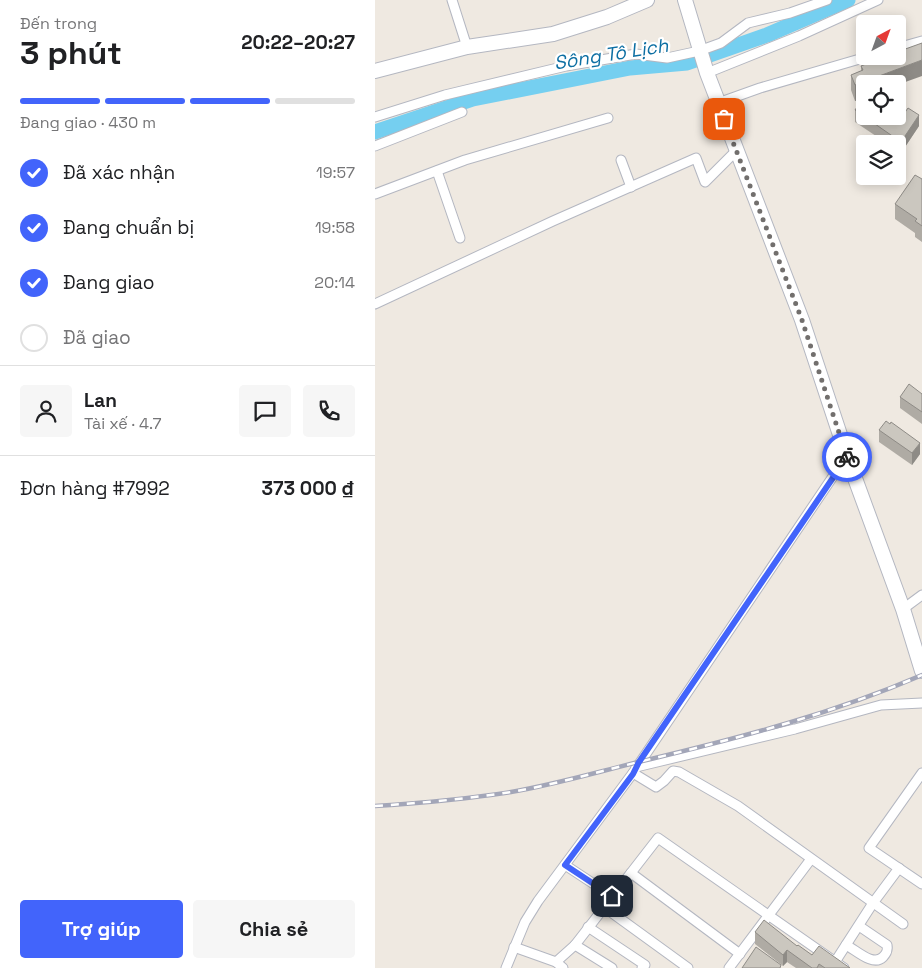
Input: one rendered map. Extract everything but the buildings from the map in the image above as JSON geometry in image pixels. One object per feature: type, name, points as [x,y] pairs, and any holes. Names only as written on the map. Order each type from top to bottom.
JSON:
[{"type":"street","points":[[452,0],[467,47]]},
{"type":"street","points":[[375,71],[467,47],[553,34],[607,17],[647,0]]},
{"type":"street","points":[[685,0],[706,71],[802,320],[849,462],[903,609],[922,670]]},
{"type":"street","points":[[375,116],[445,95],[566,66],[636,54],[667,58],[700,52],[721,43],[748,22],[790,13],[827,0]]},
{"type":"street","points":[[706,71],[799,36],[878,0]]},
{"type":"street","points":[[906,45],[922,40]]},
{"type":"street","points":[[718,103],[760,88],[856,60]]},
{"type":"street","points":[[375,146],[462,112]]},
{"type":"street","points":[[375,194],[465,160],[608,118]]},
{"type":"street","points":[[375,304],[696,158],[705,182],[736,150]]},
{"type":"street","points":[[621,160],[631,187]]},
{"type":"street","points":[[437,171],[461,238]]},
{"type":"street","points":[[506,968],[525,922],[634,770],[839,469],[849,462]]},
{"type":"street","points":[[903,609],[922,595]]},
{"type":"street","points":[[634,770],[881,705],[922,703]]},
{"type":"street","points":[[634,770],[656,787],[673,770],[679,772],[738,806],[903,924]]},
{"type":"street","points":[[922,773],[869,848],[922,884]]},
{"type":"street","points":[[514,947],[554,965],[575,945],[657,838],[844,968]]},
{"type":"street","points":[[729,968],[811,859]]},
{"type":"street","points":[[565,865],[612,896]]},
{"type":"street","points":[[835,962],[873,903],[899,868]]},
{"type":"street","points":[[631,873],[740,954]]},
{"type":"street","points":[[604,907],[688,968]]},
{"type":"street","points":[[847,945],[873,960],[880,959],[886,954],[887,945],[859,926]]},
{"type":"street","points":[[588,927],[645,965],[642,968]]},
{"type":"street","points":[[575,945],[612,968]]},
{"type":"waterway","name":"Sông Tô Lịch","points":[[375,132],[473,99],[630,68],[687,63],[767,35],[848,0]]},
{"type":"railway","points":[[375,806],[443,801],[529,789],[564,781],[788,723],[889,689],[922,675]]},
{"type":"way so far","points":[[724,119],[802,320],[847,457]]},
{"type":"route","points":[[612,896],[565,865],[633,774],[639,762],[839,469],[849,462],[847,457]]}]
